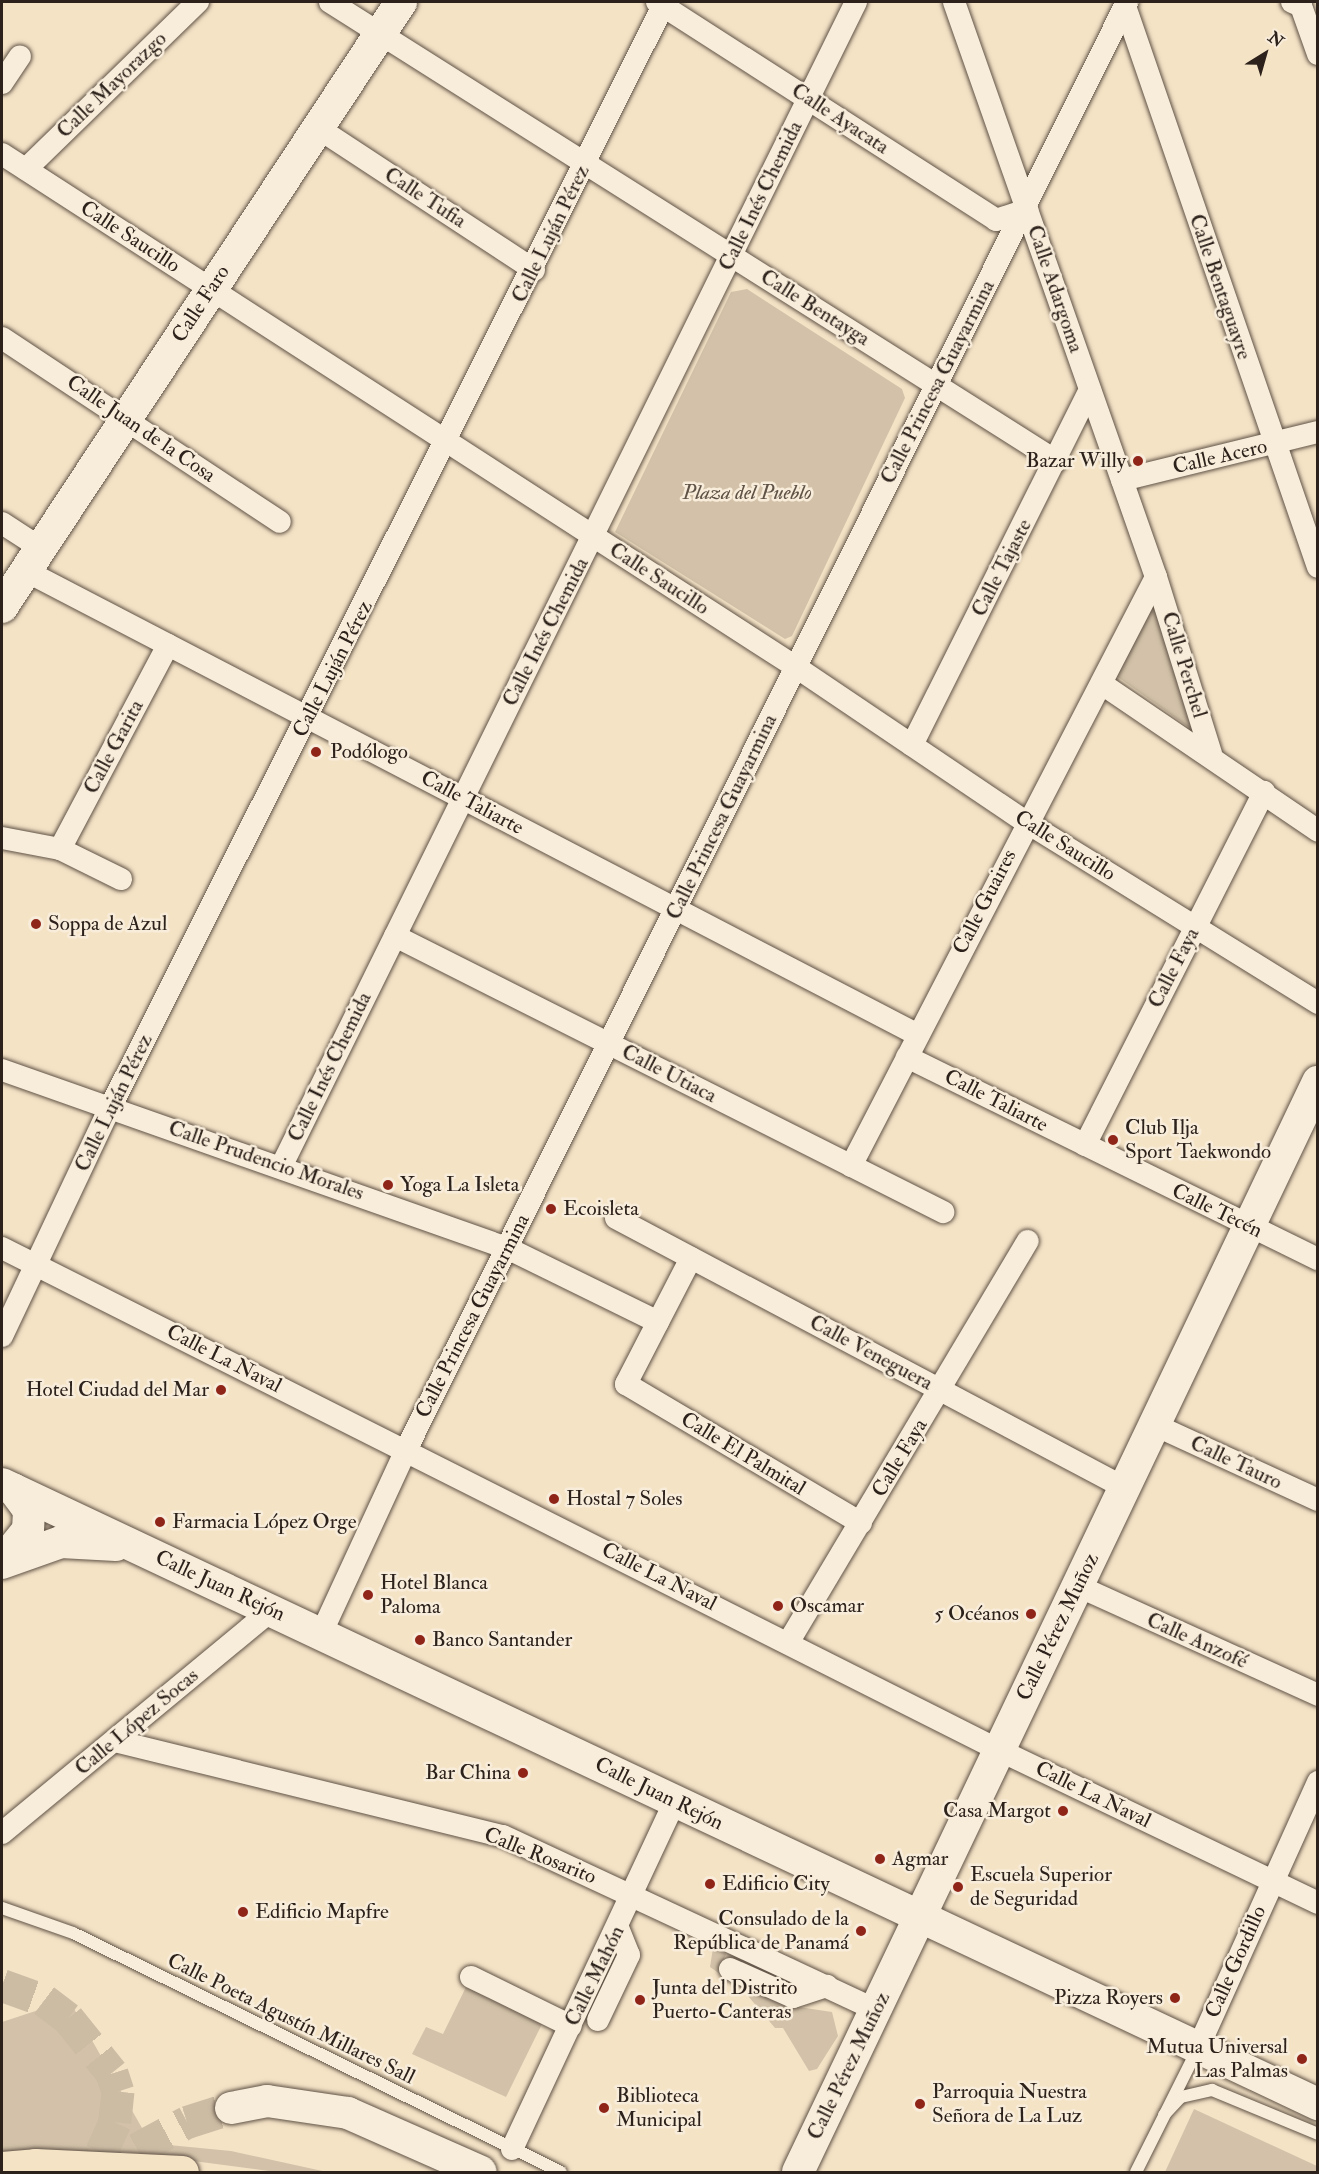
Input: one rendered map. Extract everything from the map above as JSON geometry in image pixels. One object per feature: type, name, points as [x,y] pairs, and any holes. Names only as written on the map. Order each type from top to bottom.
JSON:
[{"type":"highway","points":[[2,2169],[35,2165],[182,2172]]},
{"type":"street","name":"Calle Mayorazgo","points":[[26,169],[198,2]]},
{"type":"street","name":"Calle Bentayga","points":[[330,2],[587,162],[1056,461]]},
{"type":"street","name":"Calle Faro","points":[[2,607],[128,420],[315,126],[401,2]]},
{"type":"street","name":"Calle Inés Chemida","points":[[282,1165],[733,256],[856,2]]},
{"type":"street","name":"Calle Adargoma","points":[[954,2],[1156,577]]},
{"type":"street","name":"Calle Ayacata","points":[[662,3],[996,220],[1027,210]]},
{"type":"street","name":"Calle Luján Pérez","points":[[2,1336],[39,1265],[110,1108],[534,270],[662,3]]},
{"type":"street","points":[[1298,3],[1317,54]]},
{"type":"street","name":"Calle Princesa Guayarmina","points":[[321,1634],[406,1450],[611,1045],[675,910],[935,384],[1027,210],[1126,4]]},
{"type":"street","name":"Calle Bentaguayre","points":[[1126,4],[1317,567]]},
{"type":"street","points":[[2,83],[20,56]]},
{"type":"street","name":"Calle Tufia","points":[[315,126],[534,270]]},
{"type":"street","name":"Calle Saucillo","points":[[2,154],[796,666],[1026,822],[1317,1003]]},
{"type":"street","name":"Calle Juan de la Cosa","points":[[2,338],[280,522]]},
{"type":"street","name":"Calle Tajaste","points":[[912,745],[1090,390]]},
{"type":"street","name":"Calle Acero","points":[[1122,480],[1274,445],[1317,432]]},
{"type":"street","name":"Calle Taliarte","points":[[2,523],[34,560],[168,645],[918,1035]]},
{"type":"street","name":"Calle Guaires","points":[[851,1166],[1026,822],[1102,684],[1156,577]]},
{"type":"street","name":"Calle Perchel","points":[[1156,577],[1211,754]]},
{"type":"street","name":"Calle Garita","points":[[60,849],[168,645]]},
{"type":"street","name":"Calle Perchel","points":[[1102,684],[1211,754],[1317,831]]},
{"type":"street","name":"Calle Faya","points":[[1085,1145],[1264,792]]},
{"type":"street","points":[[2,838],[60,849],[121,879]]},
{"type":"street","name":"Calle Utiaca","points":[[395,936],[943,1212]]},
{"type":"street","name":"Calle Taliarte","points":[[907,1056],[1085,1145]]},
{"type":"street","name":"Calle Prudencio Morales","points":[[2,1070],[282,1165],[507,1248],[658,1322]]},
{"type":"street","name":"Calle Pérez Muñoz","points":[[798,2172],[1155,1425],[1246,1226],[1317,1082]]},
{"type":"street","name":"Calle Tecén","points":[[1085,1145],[1317,1259]]},
{"type":"street","name":"Calle Veneguera","points":[[616,1218],[1125,1488]]},
{"type":"street","name":"Calle Faya","points":[[788,1642],[941,1390],[1028,1241]]},
{"type":"street","name":"Calle La Naval","points":[[2,1248],[999,1750],[1317,1903]]},
{"type":"street","points":[[658,1322],[691,1258]]},
{"type":"street","name":"Calle El Palmital","points":[[658,1322],[626,1384],[861,1523]]},
{"type":"street","name":"Calle Tauro","points":[[1155,1425],[1317,1500]]},
{"type":"street","points":[[2,1563],[28,1530],[29,1510],[7,1487]]},
{"type":"street","name":"Calle Juan Rejón","points":[[7,1487],[675,1801],[919,1920],[1317,2104]]},
{"type":"street","points":[[2,1563],[61,1542],[143,1549]]},
{"type":"street","name":"Calle Anzofé","points":[[1077,1586],[1317,1695]]},
{"type":"street","name":"Calle López Socas","points":[[2,1833],[272,1610]]},
{"type":"street","name":"Calle Rosarito","points":[[115,1741],[503,1836],[876,2010]]},
{"type":"street","name":"Calle Gordillo","points":[[1198,2048],[1317,1782]]},
{"type":"street","name":"Calle Mahón","points":[[512,2149],[618,1928],[675,1801]]},
{"type":"street","points":[[598,2020],[629,1955],[618,1928]]},
{"type":"street","points":[[730,1969],[793,1997],[827,1986]]},
{"type":"street","points":[[471,1977],[571,2026]]},
{"type":"street","points":[[231,2108],[267,2101],[348,2112],[481,2172]]},
{"type":"lane","name":"Calle Poeta Agustín Millares Sall","points":[[2,1908],[73,1933],[561,2172]]},
{"type":"lane","name":"Calle Gordillo","points":[[1136,2172],[1198,2048]]},
{"type":"lane","points":[[1164,2115],[1181,2097],[1212,2090],[1234,2095],[1317,2134]]},
{"type":"green space","name":"Plaza del Pueblo","points":[[747,289],[902,389],[905,398],[792,636],[785,639],[615,532],[731,292]]},
{"type":"green space","points":[[1148,610],[1159,613],[1193,725],[1190,728],[1115,675]]},
{"type":"green space","points":[[713,1948],[726,1954],[719,1970],[799,2007],[832,2012],[838,2036],[817,2069],[809,2071],[783,2028],[775,2028],[743,1990],[710,1967]]},
{"type":"green space","points":[[466,1987],[542,2024],[506,2097],[412,2054],[426,2027],[443,2034]]},
{"type":"green space","points":[[69,2000],[142,2128],[169,2145],[231,2151],[327,2172],[277,2172],[125,2152],[2,2155],[2,2022]]},
{"type":"green space","points":[[1194,2109],[1317,2166],[1317,2172],[1165,2172]]},
{"type":"tunnel","points":[[2,1985],[44,2000],[68,2018],[112,2073],[118,2091],[115,2122],[98,2160],[85,2172]]},
{"type":"tunnel","points":[[94,2172],[187,2122],[231,2108]]},
{"type":"place","name":"Bazar Willy","points":[[1138,461]]},
{"type":"place","name":"Podólogo","points":[[316,752]]},
{"type":"place","name":"Soppa de Azul","points":[[36,924]]},
{"type":"place","name":"Club Ilja Sport Taekwondo","points":[[1113,1140]]},
{"type":"place","name":"Yoga La Isleta","points":[[388,1185]]},
{"type":"place","name":"Ecoisleta","points":[[551,1209]]},
{"type":"place","name":"Hotel Ciudad del Mar","points":[[221,1390]]},
{"type":"place","name":"Hostal 7 Soles","points":[[554,1499]]},
{"type":"place","name":"Farmacia López Orge","points":[[160,1522]]},
{"type":"place","name":"Hotel Blanca Paloma","points":[[368,1595]]},
{"type":"place","name":"Oscamar","points":[[778,1606]]},
{"type":"place","name":"5 Océanos","points":[[1031,1614]]},
{"type":"place","name":"Banco Santander","points":[[420,1640]]},
{"type":"place","name":"Bar China","points":[[523,1773]]},
{"type":"place","name":"Casa Margot","points":[[1063,1811]]},
{"type":"place","name":"Agmar","points":[[880,1859]]},
{"type":"place","name":"Edificio City","points":[[710,1884]]},
{"type":"place","name":"Escuela Superior de Seguridad","points":[[958,1887]]},
{"type":"place","name":"Edificio Mapfre","points":[[243,1912]]},
{"type":"place","name":"Consulado de la República de Panamá","points":[[861,1931]]},
{"type":"place","name":"Pizza Royers","points":[[1175,1998]]},
{"type":"place","name":"Junta del Distrito Puerto-Canteras","points":[[640,2000]]},
{"type":"place","name":"Mutua Universal Las Palmas","points":[[1302,2059]]},
{"type":"place","name":"Parroquia Nuestra Señora de La Luz","points":[[920,2104]]},
{"type":"place","name":"Biblioteca Municipal","points":[[604,2108]]}]
